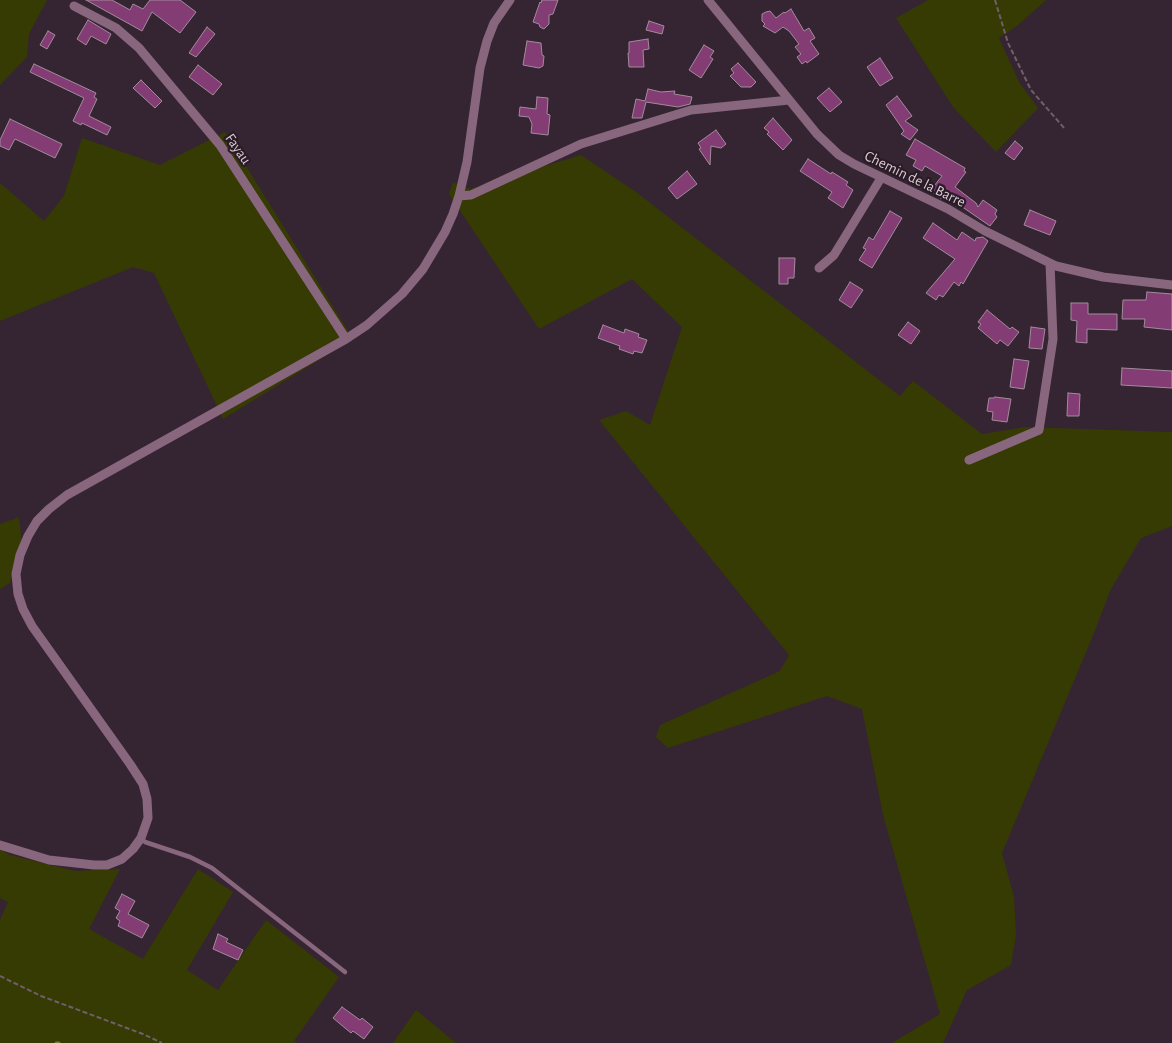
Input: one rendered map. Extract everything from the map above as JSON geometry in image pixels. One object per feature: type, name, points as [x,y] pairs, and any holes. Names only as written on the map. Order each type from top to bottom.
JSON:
[{"type":"street","points":[[0,845],[49,860],[107,865],[122,859],[133,849],[141,838],[148,818],[147,800],[143,784],[22,609],[16,574],[20,555],[28,536],[38,521],[67,495],[346,339],[385,310],[402,294],[423,269],[445,232],[459,196],[480,68],[487,41],[494,23],[510,0]]},
{"type":"street","name":"Chemin de la Barre","points":[[708,0],[816,134],[839,156],[881,178],[948,208],[985,231],[1050,263],[1103,277],[1172,284]]},
{"type":"street","name":"Fayau","points":[[74,6],[116,28],[138,48],[220,145],[346,339]]},
{"type":"street","points":[[459,196],[471,195],[581,144],[691,110],[789,100]]},
{"type":"street","points":[[819,268],[834,255],[881,178]]},
{"type":"street","points":[[970,460],[1040,430],[1054,339],[1050,263]]},
{"type":"lane","points":[[141,838],[146,842],[190,857],[212,868],[346,972]]},
{"type":"path","points":[[995,0],[1008,44],[1031,90],[1065,129]]},
{"type":"path","points":[[0,976],[41,996],[143,1034],[162,1043]]},
{"type":"green space","points":[[0,0],[47,0],[29,34],[27,57],[0,85]]},
{"type":"green space","points":[[928,0],[1046,0],[1017,26],[999,38],[1019,82],[1038,108],[996,152],[953,107],[896,18]]},
{"type":"green space","points":[[225,132],[353,339],[223,419],[154,273],[133,267],[0,321],[0,183],[44,221],[64,196],[82,138],[160,165]]},
{"type":"green space","points":[[581,155],[636,192],[900,396],[913,381],[982,434],[1025,427],[1172,432],[1172,526],[1141,538],[1110,591],[1002,853],[1014,897],[1016,935],[1011,965],[967,990],[943,1043],[892,1043],[940,1014],[883,815],[862,709],[827,696],[668,748],[656,737],[660,725],[780,671],[789,655],[599,420],[626,411],[650,425],[682,327],[632,279],[539,329],[449,194],[453,182],[470,189]]},
{"type":"green space","points":[[19,517],[22,545],[10,583],[0,589],[0,524]]},
{"type":"green space","points":[[0,849],[10,855],[75,871],[120,869],[89,929],[143,959],[198,869],[233,892],[187,970],[218,990],[266,920],[339,977],[294,1041],[297,1043],[0,1043],[0,920],[8,902],[0,898]]},
{"type":"green space","points":[[416,1010],[456,1043],[393,1043]]},
{"type":"building","points":[[86,0],[112,0],[130,10],[133,4],[143,9],[150,0],[180,0],[196,12],[180,33],[152,12],[142,31]]},
{"type":"building","points":[[542,0],[558,0],[553,14],[549,15],[549,24],[544,29],[539,24],[533,22]]},
{"type":"building","points":[[791,9],[804,31],[809,28],[815,38],[810,41],[819,54],[807,63],[806,61],[802,64],[797,57],[801,54],[795,47],[799,44],[789,31],[783,27],[775,33],[763,26],[765,24],[762,21],[762,14],[770,11],[776,18]]},
{"type":"building","points":[[88,20],[111,34],[106,44],[91,36],[86,45],[77,39]]},
{"type":"building","points":[[649,21],[664,26],[662,34],[646,30]]},
{"type":"building","points":[[207,27],[215,34],[196,57],[189,53]]},
{"type":"building","points":[[48,31],[55,35],[47,49],[40,45]]},
{"type":"building","points":[[648,39],[649,49],[643,50],[644,67],[629,67],[629,42]]},
{"type":"building","points":[[527,41],[541,43],[542,55],[544,56],[543,66],[539,68],[523,65]]},
{"type":"building","points":[[704,45],[714,51],[710,57],[713,59],[701,78],[689,70]]},
{"type":"building","points":[[880,58],[893,78],[880,86],[867,67]]},
{"type":"building","points":[[738,63],[756,82],[751,87],[741,87],[730,76],[734,73],[731,69]]},
{"type":"building","points":[[34,64],[96,93],[94,97],[97,99],[89,116],[111,127],[107,135],[82,123],[81,125],[73,121],[84,98],[30,72]]},
{"type":"building","points":[[198,65],[222,84],[213,95],[189,77]]},
{"type":"building","points":[[141,80],[162,101],[155,108],[133,88]]},
{"type":"building","points":[[829,88],[842,102],[830,112],[817,98]]},
{"type":"building","points":[[648,89],[661,92],[675,91],[674,94],[692,97],[690,104],[678,107],[646,102],[642,118],[632,118],[636,99],[645,101]]},
{"type":"building","points":[[897,96],[912,116],[905,121],[918,130],[910,140],[901,134],[904,131],[886,105]]},
{"type":"building","points":[[537,97],[548,98],[547,114],[550,115],[548,135],[531,133],[532,124],[529,117],[519,116],[520,107],[536,109]]},
{"type":"building","points":[[773,118],[792,140],[783,150],[767,134],[769,132],[764,128]]},
{"type":"building","points":[[10,119],[62,144],[55,158],[15,139],[9,150],[0,146],[0,140]]},
{"type":"building","points":[[716,130],[726,144],[721,148],[711,146],[710,165],[699,149],[701,148],[698,143]]},
{"type":"building","points":[[915,139],[965,168],[964,171],[966,172],[955,187],[976,203],[978,207],[983,200],[997,210],[995,214],[997,217],[990,226],[945,195],[942,199],[930,191],[942,176],[925,166],[922,171],[913,166],[916,160],[906,155]]},
{"type":"building","points":[[1015,141],[1023,148],[1014,160],[1005,153]]},
{"type":"building","points":[[808,159],[831,174],[832,172],[848,182],[846,185],[853,190],[843,208],[828,198],[832,192],[800,171]]},
{"type":"building","points":[[687,171],[697,184],[677,199],[668,188]]},
{"type":"building","points":[[1030,210],[1056,221],[1050,235],[1024,225]]},
{"type":"building","points":[[890,211],[902,218],[872,268],[859,260],[866,249],[863,248],[869,237],[873,240]]},
{"type":"building","points":[[933,223],[957,240],[962,232],[975,241],[976,238],[983,237],[988,241],[963,284],[961,282],[959,286],[954,282],[943,297],[939,295],[936,300],[926,293],[955,259],[923,238]]},
{"type":"building","points":[[779,258],[795,258],[794,278],[788,278],[788,284],[779,284]]},
{"type":"building","points":[[850,282],[863,290],[851,308],[839,300]]},
{"type":"building","points":[[1147,292],[1172,294],[1172,330],[1144,327],[1145,319],[1122,319],[1123,300],[1146,300]]},
{"type":"building","points":[[1071,303],[1088,303],[1088,314],[1117,314],[1117,330],[1087,329],[1087,343],[1076,342],[1077,321],[1071,320]]},
{"type":"building","points":[[987,310],[1010,329],[1012,327],[1019,332],[1008,346],[1000,340],[997,344],[978,328],[981,324],[978,322]]},
{"type":"building","points":[[908,322],[920,331],[911,344],[898,335]]},
{"type":"building","points":[[603,325],[624,333],[625,329],[639,334],[638,337],[647,340],[642,353],[634,351],[633,354],[619,349],[620,346],[598,338]]},
{"type":"building","points":[[1031,327],[1045,329],[1042,349],[1029,348]]},
{"type":"building","points":[[1014,359],[1029,361],[1024,389],[1010,387]]},
{"type":"building","points":[[1122,368],[1172,371],[1172,388],[1121,385]]},
{"type":"building","points":[[1068,393],[1080,394],[1079,416],[1067,416]]},
{"type":"building","points":[[989,398],[1011,399],[1007,422],[992,420],[993,412],[987,411]]},
{"type":"building","points":[[122,894],[135,901],[128,914],[149,925],[142,938],[118,926],[120,921],[116,918],[120,911],[115,908]]},
{"type":"building","points":[[218,934],[228,939],[226,942],[243,950],[238,960],[213,949]]},
{"type":"building","points":[[342,1007],[360,1020],[362,1018],[373,1027],[364,1039],[353,1031],[351,1033],[333,1018]]}]
